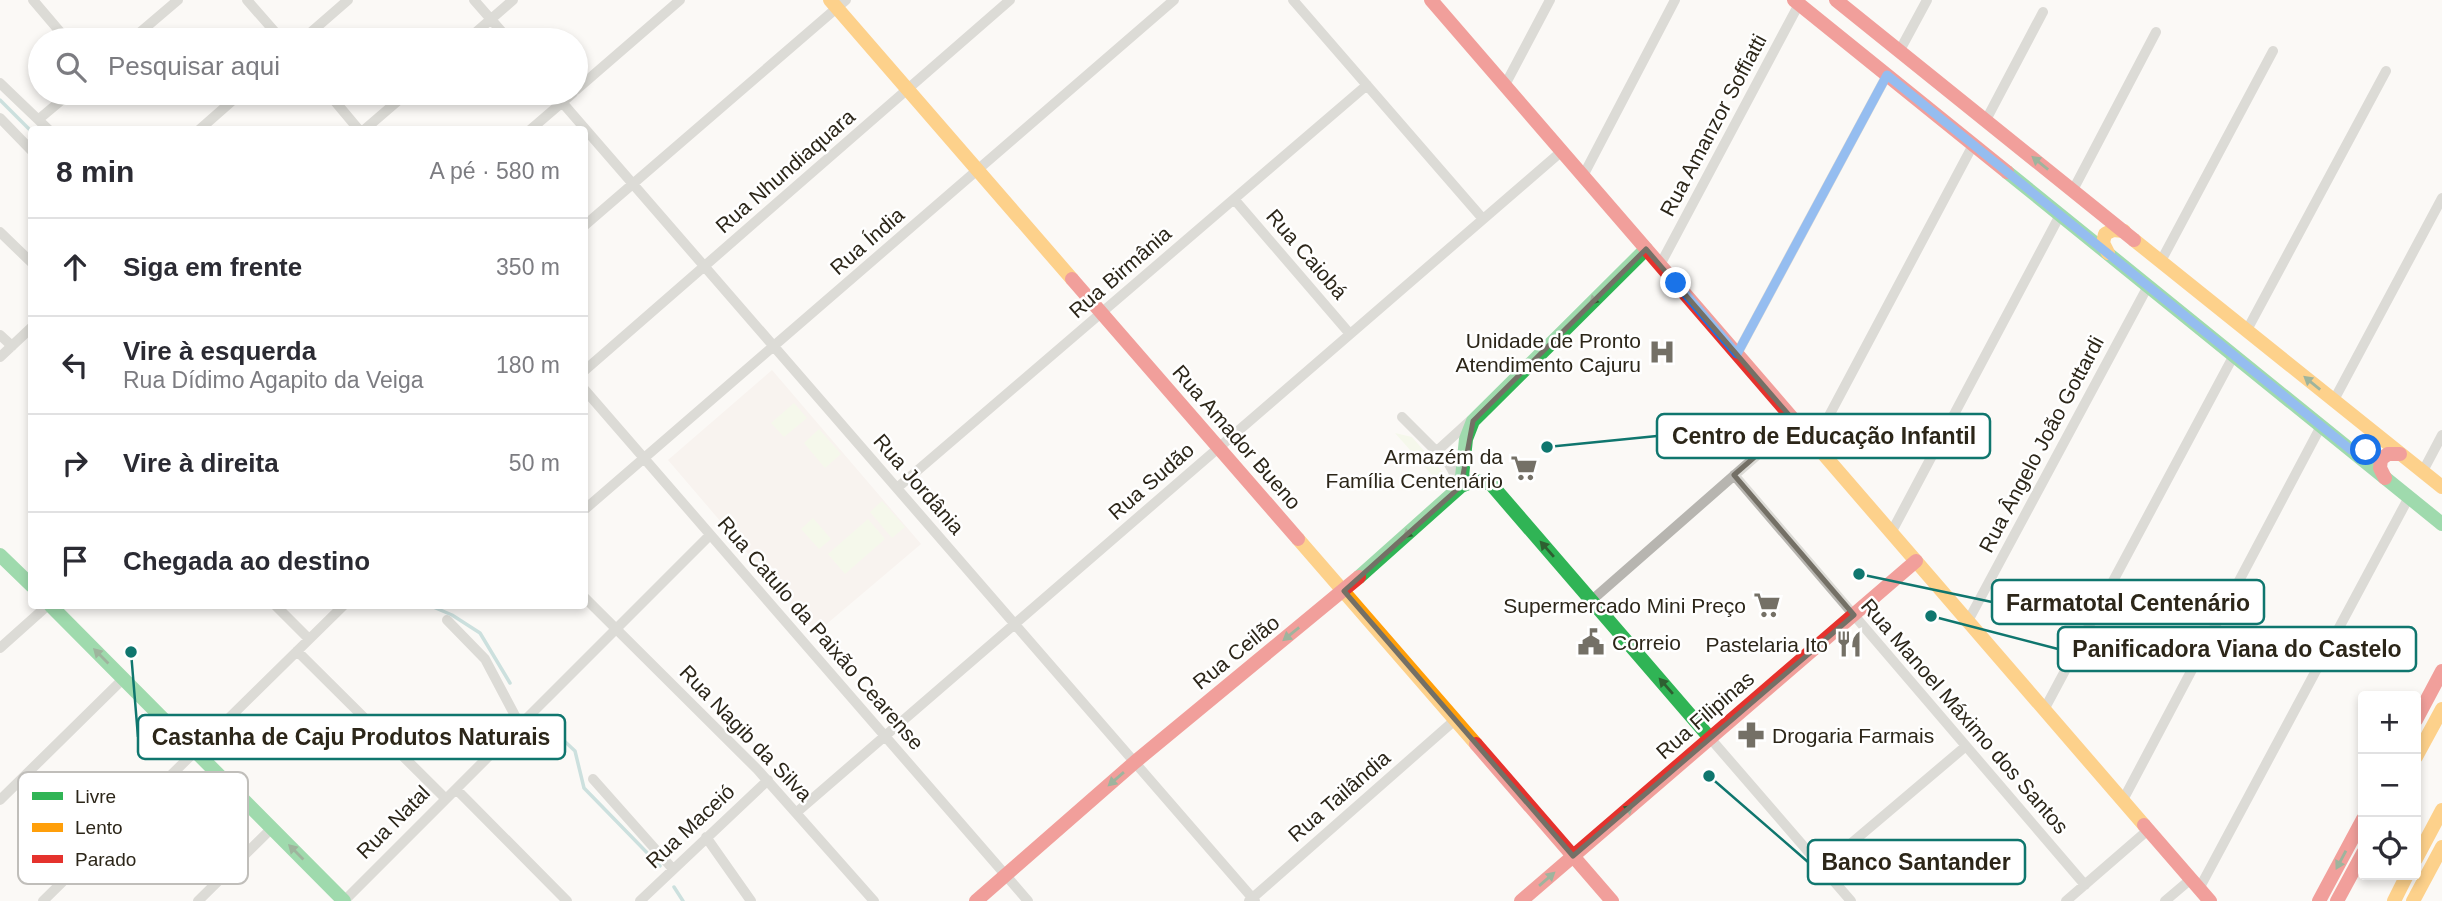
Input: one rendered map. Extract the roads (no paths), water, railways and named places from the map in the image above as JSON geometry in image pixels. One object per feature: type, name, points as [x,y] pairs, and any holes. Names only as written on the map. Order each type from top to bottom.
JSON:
[{"type":"main road","points":[[1431,0],[2210,901]]},
{"type":"main road","points":[[1797,2],[2442,524]]},
{"type":"main road","name":"Rua Amador Bueno","points":[[837,3],[908,89],[1612,901]]},
{"type":"main road","points":[[1829,28],[1841,25],[1847,14],[1841,4]]},
{"type":"main road","points":[[1841,4],[2442,487]]},
{"type":"main road","points":[[1857,51],[1854,37],[1857,31],[1870,27]]},
{"type":"main road","points":[[2075,227],[2081,229],[2092,225],[2095,214],[2089,204]]},
{"type":"main road","points":[[2109,254],[2102,242],[2104,234],[2109,229],[2124,231]]},
{"type":"main road","points":[[1646,249],[1481,412],[1468,430],[1461,486],[1478,480],[1490,483],[1710,738]]},
{"type":"main road","points":[[2351,450],[2366,450],[2371,444],[2370,430]]},
{"type":"main road","points":[[2385,478],[2379,463],[2384,455],[2392,452],[2400,454]]},
{"type":"main road","name":"Rua Ceilão","points":[[976,901],[1135,762],[1344,591],[1461,486]]},
{"type":"main road","points":[[0,555],[28,582]]},
{"type":"main road","name":"Rua Filipinas","points":[[1521,901],[1916,561]]},
{"type":"main road","points":[[52,609],[216,772]]},
{"type":"main road","points":[[2421,711],[2442,671]]},
{"type":"main road","points":[[2418,754],[2442,709]]},
{"type":"main road","points":[[248,804],[344,901]]},
{"type":"main road","points":[[2421,850],[2442,810]]},
{"type":"main road","points":[[2319,901],[2358,827]]},
{"type":"main road","points":[[2413,901],[2442,847]]},
{"type":"main road","points":[[2337,901],[2358,862]]},
{"type":"main road","points":[[2393,901],[2404,880]]},
{"type":"street","points":[[33,0],[57,28]]},
{"type":"street","points":[[145,28],[178,0]]},
{"type":"street","points":[[247,0],[272,28]]},
{"type":"street","points":[[316,28],[348,0]]},
{"type":"street","points":[[474,0],[499,28]]},
{"type":"street","points":[[481,28],[513,0]]},
{"type":"street","points":[[588,79],[680,0]]},
{"type":"street","name":"Rua Nhundiaquara","points":[[588,368],[1010,0]]},
{"type":"street","name":"Rua Índia","points":[[588,507],[1174,0]]},
{"type":"street","points":[[1293,0],[1483,219]]},
{"type":"street","points":[[1505,85],[1550,0]]},
{"type":"street","points":[[1583,176],[1675,0]]},
{"type":"street","points":[[1900,50],[1927,0]]},
{"type":"street","name":"Rua Amanzor Soffiatti","points":[[1660,265],[1797,2]]},
{"type":"street","points":[[588,223],[837,3]]},
{"type":"street","points":[[1986,120],[2043,12]]},
{"type":"street","points":[[2073,190],[2156,33]]},
{"type":"street","points":[[2161,261],[2273,51]]},
{"type":"street","points":[[2247,330],[2386,71]]},
{"type":"street","points":[[1737,354],[1887,75]]},
{"type":"street","points":[[0,83],[45,126]]},
{"type":"street","name":"Rua Birmânia","points":[[897,488],[1367,85]]},
{"type":"street","points":[[39,119],[56,105]]},
{"type":"street","points":[[204,126],[227,105]]},
{"type":"street","points":[[339,105],[358,126]]},
{"type":"street","points":[[367,126],[392,105]]},
{"type":"street","points":[[535,126],[559,105]]},
{"type":"street","name":"Rua Jordânia","points":[[565,105],[583,126]]},
{"type":"street","points":[[0,118],[28,147]]},
{"type":"street","name":"Rua Jordânia","points":[[588,132],[1252,900]]},
{"type":"street","points":[[1814,444],[1973,145]]},
{"type":"street","name":"Rua Sudão","points":[[797,812],[1562,151]]},
{"type":"street","points":[[2334,400],[2442,198]]},
{"type":"street","name":"Rua Caiobá","points":[[1234,199],[1350,334]]},
{"type":"street","points":[[1891,533],[2060,215]]},
{"type":"street","points":[[0,232],[28,259]]},
{"type":"street","name":"Rua Ângelo João Gottardi","points":[[1968,621],[2148,286]]},
{"type":"street","points":[[0,358],[28,331]]},
{"type":"street","points":[[0,335],[12,346]]},
{"type":"street","points":[[2044,710],[2234,355]]},
{"type":"street","name":"Rua Catulo da Paixão Cearense","points":[[588,395],[1028,901]]},
{"type":"street","points":[[1437,452],[1481,412]]},
{"type":"street","points":[[1402,417],[1449,464],[1461,486]]},
{"type":"street","points":[[1592,600],[1796,422]]},
{"type":"street","points":[[2123,800],[2321,426]]},
{"type":"street","points":[[2423,471],[2442,435]]},
{"type":"street","name":"Rua Manoel Máximo dos Santos","points":[[1734,475],[2085,885]]},
{"type":"street","points":[[2165,901],[2195,884],[2409,497]]},
{"type":"street","name":"Rua Natal","points":[[344,901],[710,535]]},
{"type":"street","name":"Rua Nagib da Silva","points":[[588,601],[768,780],[874,901]]},
{"type":"street","points":[[0,648],[46,609]]},
{"type":"street","points":[[279,609],[309,639]]},
{"type":"street","points":[[174,772],[340,609]]},
{"type":"street","points":[[447,620],[485,659],[520,725]]},
{"type":"street","points":[[297,651],[446,799]]},
{"type":"street","points":[[28,772],[123,679]]},
{"type":"street","name":"Rua Tailândia","points":[[1252,900],[1455,720]]},
{"type":"street","points":[[1710,738],[1851,901]]},
{"type":"street","points":[[1822,868],[1966,746]]},
{"type":"street","points":[[593,779],[672,868]]},
{"type":"street","name":"Rua Maceió","points":[[640,901],[768,780]]},
{"type":"street","points":[[0,800],[18,782]]},
{"type":"street","points":[[456,789],[566,901]]},
{"type":"street","points":[[248,852],[272,828]]},
{"type":"street","points":[[2066,901],[2148,830]]},
{"type":"street","points":[[706,837],[751,901]]},
{"type":"street","points":[[43,901],[60,884]]},
{"type":"street","points":[[198,901],[215,884]]},
{"type":"waterway","points":[[0,100],[28,128]]},
{"type":"waterway","points":[[438,609],[480,633],[510,683]]},
{"type":"waterway","points":[[544,722],[575,751],[584,788],[660,866]]},
{"type":"waterway","points":[[674,887],[683,901]]},
{"type":"place","name":"Unidade de Pronto Atendimento Cajuru","points":[[1662,352]]},
{"type":"place","name":"Centro de Educação Infantil","points":[[1547,447]]},
{"type":"place","name":"Armazém da Família Centenário","points":[[1524,468]]},
{"type":"place","name":"Farmatotal Centenário","points":[[1859,574]]},
{"type":"place","name":"Supermercado Mini Preço","points":[[1767,605]]},
{"type":"place","name":"Panificadora Viana do Castelo","points":[[1931,616]]},
{"type":"place","name":"Correio","points":[[1591,642]]},
{"type":"place","name":"Pastelaria Ito","points":[[1849,644]]},
{"type":"place","name":"Castanha de Caju Produtos Naturais","points":[[131,652]]},
{"type":"place","name":"Drogaria Farmais","points":[[1751,735]]},
{"type":"place","name":"Banco Santander","points":[[1709,776]]}]
